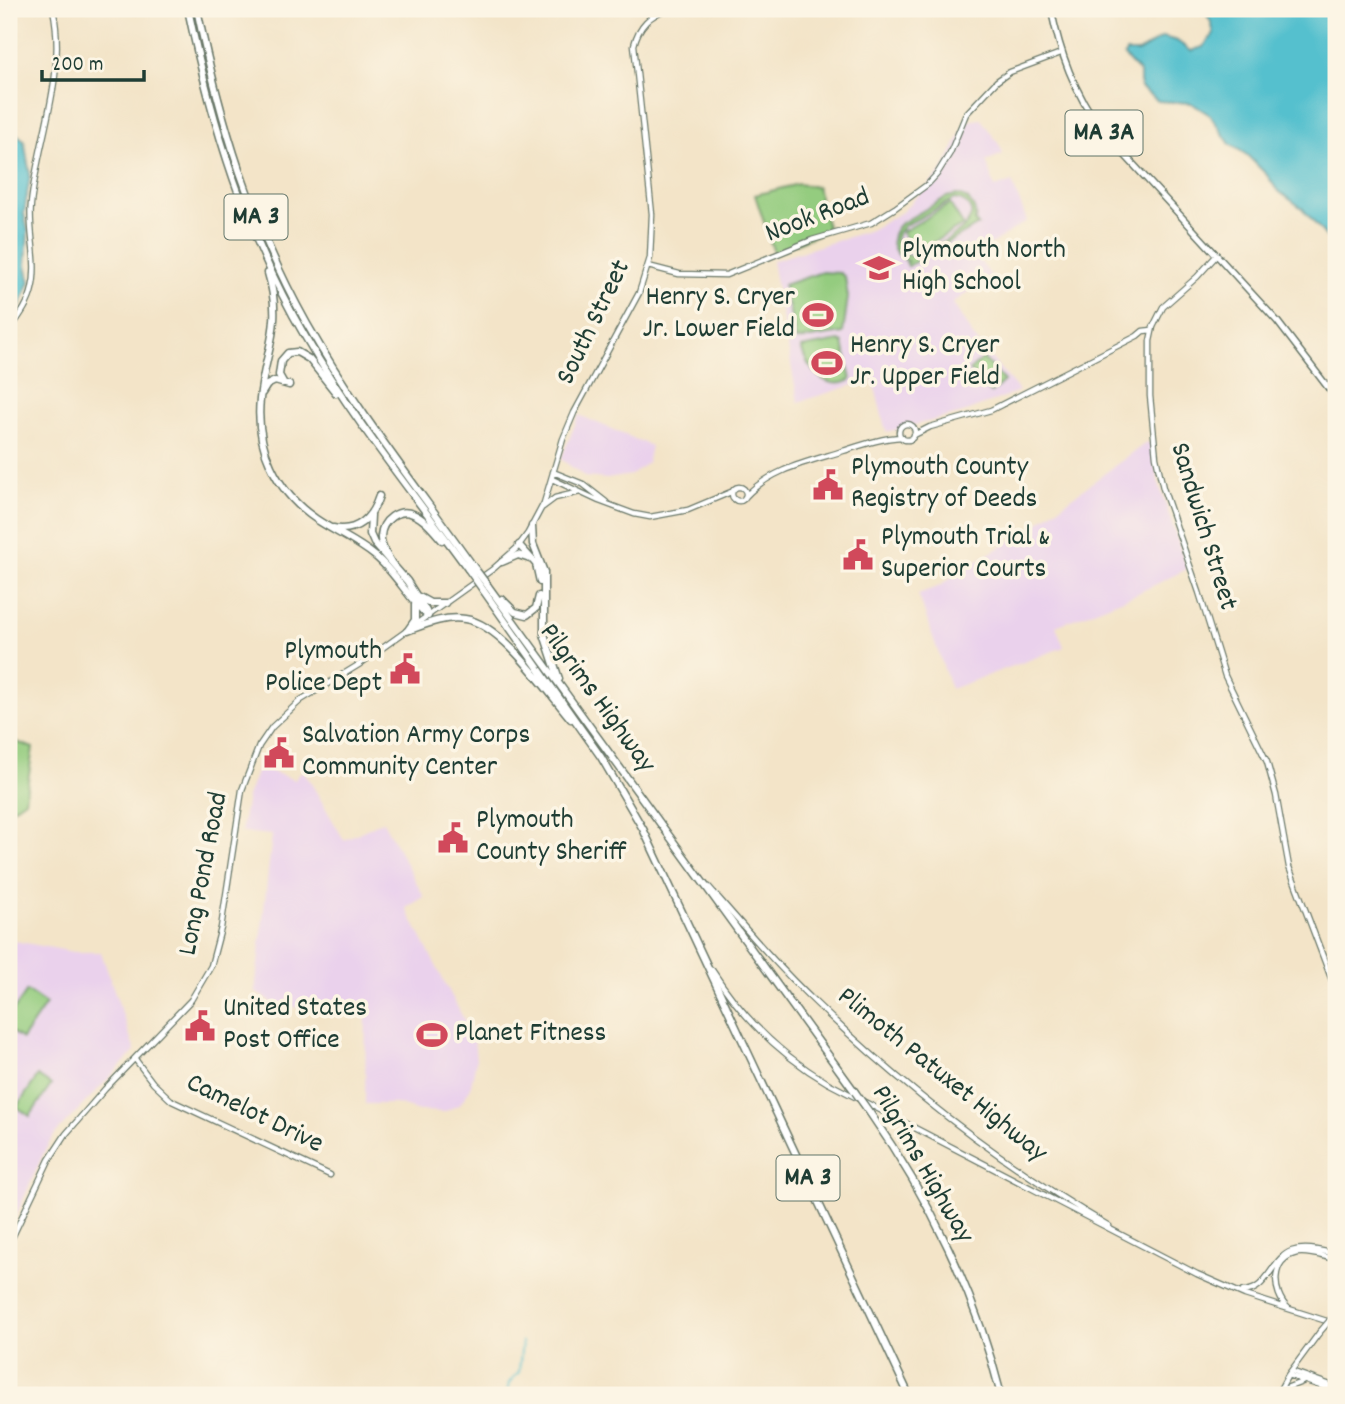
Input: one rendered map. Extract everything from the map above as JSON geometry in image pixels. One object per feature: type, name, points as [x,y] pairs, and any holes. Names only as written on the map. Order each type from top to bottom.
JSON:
[{"type":"highway","name":"Pilgrims Highway","points":[[188,9],[218,135],[239,199],[309,344],[371,438],[459,557],[471,568]]},
{"type":"highway","name":"Pilgrims Highway","points":[[197,9],[213,84],[232,150],[254,213],[307,325],[601,757],[648,838],[909,1395]]},
{"type":"highway","points":[[258,243],[273,288],[275,316],[274,336],[259,401],[262,441],[273,471],[292,499],[324,524],[376,557],[415,596],[430,603],[445,603]]},
{"type":"highway","points":[[259,401],[267,385],[275,381],[286,384],[278,369],[282,358],[293,352],[302,354],[371,438]]},
{"type":"highway","points":[[379,496],[371,515],[372,540],[391,562],[428,616]]},
{"type":"highway","points":[[391,562],[382,545],[382,529],[394,515],[406,512],[425,522],[459,557]]},
{"type":"highway","points":[[324,524],[339,529],[351,528],[371,515]]},
{"type":"highway","points":[[532,526],[535,550],[544,572],[544,638],[565,690]]},
{"type":"highway","points":[[519,545],[535,550]]},
{"type":"highway","points":[[485,588],[515,612],[529,614],[536,608],[540,574],[534,562],[519,545]]},
{"type":"highway","points":[[502,562],[520,555],[534,562]]},
{"type":"highway","name":"Pilgrims Highway","points":[[485,588],[565,690],[697,871],[900,1159],[946,1245],[973,1308],[1002,1395]]},
{"type":"highway","points":[[407,631],[413,624],[416,613],[415,596]]},
{"type":"highway","points":[[407,631],[449,619],[468,620],[490,629],[513,651],[601,757]]},
{"type":"main road","name":"MA 3A","points":[[1051,9],[1061,54],[1082,101],[1109,140],[1277,321],[1336,398]]},
{"type":"street","points":[[9,331],[29,299],[33,285],[31,207],[54,86],[57,34],[53,9]]},
{"type":"street","name":"South Street","points":[[428,616],[502,562],[519,545],[532,526],[542,507],[574,413],[638,295],[648,265],[653,237],[634,44],[646,21],[668,9]]},
{"type":"street","name":"Nook Road","points":[[648,265],[682,275],[726,275],[812,240],[871,223],[928,184],[937,174],[950,153],[967,112],[997,81],[1013,71],[1061,54]]},
{"type":"street","name":"Sandwich Street","points":[[1217,255],[1161,309],[1152,330],[1151,412],[1154,449],[1160,478],[1199,590],[1225,676],[1267,762],[1277,799],[1289,867],[1336,991]]},
{"type":"street","points":[[552,479],[630,513],[653,517],[679,512],[718,499],[735,487],[758,483],[798,464],[884,439],[908,439],[930,427],[991,410],[1146,330],[1152,330]]},
{"type":"street","points":[[1137,336],[1150,338]]},
{"type":"street","points":[[884,439],[906,424],[930,427]]},
{"type":"street","points":[[914,427],[914,435]]},
{"type":"street","points":[[900,429],[902,437]]},
{"type":"street","points":[[553,472],[580,482],[607,502]]},
{"type":"street","points":[[718,499],[733,498],[739,501],[758,483]]},
{"type":"street","points":[[741,487],[746,492],[745,497]]},
{"type":"street","points":[[542,507],[555,498],[580,492]]},
{"type":"street","points":[[731,492],[733,498]]},
{"type":"street","name":"Long Pond Road","points":[[9,1244],[60,1142],[105,1089],[191,1000],[211,967],[221,928],[241,793],[263,740],[278,720],[301,700],[330,684],[428,616]]},
{"type":"street","name":"Plimoth Patuxet Highway","points":[[697,871],[793,980],[904,1081],[1015,1164],[1085,1211],[1155,1253]]},
{"type":"street","name":"Plimoth Patuxet Highway","points":[[706,961],[731,999],[755,1027],[807,1070],[1155,1253],[1234,1290],[1336,1324]]},
{"type":"street","name":"Camelot Drive","points":[[135,1059],[153,1083],[172,1101],[330,1175]]},
{"type":"street","points":[[1234,1290],[1248,1292],[1254,1289],[1281,1258],[1292,1251],[1312,1249],[1336,1254]]},
{"type":"street","points":[[1292,1310],[1282,1302],[1275,1288],[1277,1274],[1285,1260],[1293,1254],[1302,1253],[1336,1259]]},
{"type":"street","points":[[1277,1394],[1336,1312]]},
{"type":"street","points":[[1301,1358],[1301,1368],[1305,1375]]},
{"type":"street","points":[[1290,1373],[1305,1375],[1336,1389]]},
{"type":"street","points":[[1290,1373],[1305,1382],[1336,1389]]},
{"type":"street","points":[[1277,1394],[1293,1384],[1305,1382]]},
{"type":"shaded area","name":"Plymouth North High School","points":[[981,119],[1003,154],[986,161],[995,188],[1012,182],[1027,221],[975,254],[991,276],[953,303],[972,335],[1019,391],[963,413],[886,432],[873,379],[798,402],[772,261],[871,230],[902,212],[943,170],[967,121]]},
{"type":"shaded area","points":[[579,415],[651,446],[647,463],[631,475],[607,479],[585,477],[561,459]]},
{"type":"shaded area","points":[[1147,442],[1152,445],[1158,481],[1187,569],[1136,594],[1056,626],[1064,647],[951,689],[918,594],[940,586],[958,572],[1027,531]]},
{"type":"shaded area","points":[[258,767],[295,780],[299,773],[304,771],[344,840],[383,821],[424,897],[406,908],[474,1039],[476,1061],[470,1089],[460,1104],[444,1112],[419,1111],[396,1104],[365,1104],[366,1012],[279,1006],[255,992],[272,835],[241,832],[247,797]]},
{"type":"shaded area","points":[[9,940],[74,952],[101,952],[135,1051],[55,1134],[44,1152],[9,1232]]},
{"type":"green space","points":[[798,184],[817,187],[828,230],[774,253],[755,195]]},
{"type":"green space","points":[[957,195],[969,201],[974,208],[975,222],[978,225],[908,266],[908,261],[895,250],[893,234],[900,224],[947,197]],"holes":[[[954,199],[967,204],[971,211],[970,218],[960,231],[918,255],[909,256],[900,251],[896,239],[904,226]]]},
{"type":"green space","points":[[950,204],[963,225],[915,253],[902,232]]},
{"type":"green space","name":"Henry S. Cryer Jr. Lower Field","points":[[822,272],[840,273],[845,277],[848,297],[843,333],[796,340],[784,285]]},
{"type":"green space","name":"Henry S. Cryer Jr. Upper Field","points":[[839,341],[843,343],[851,380],[834,383],[819,377],[813,371],[801,348]]},
{"type":"green space","points":[[983,358],[1004,381],[991,393],[970,370]]},
{"type":"green space","points":[[9,739],[33,748],[25,800],[9,811]]},
{"type":"green space","points":[[27,991],[46,1004],[22,1039],[9,1030],[9,1017]]},
{"type":"green space","points":[[38,1076],[51,1085],[30,1116],[17,1107]]},
{"type":"water","points":[[1204,9],[1336,9],[1336,248],[1302,208],[1277,190],[1267,175],[1247,155],[1230,144],[1210,115],[1191,103],[1158,101],[1140,87],[1140,73],[1124,56],[1126,52],[1138,52],[1163,37],[1177,41],[1191,51],[1203,47],[1214,34]]},
{"type":"water","points":[[9,128],[24,140],[30,175],[24,214],[28,231],[26,265],[30,282],[9,321]]},
{"type":"waterway","points":[[507,1395],[509,1383],[519,1372],[522,1342]]},
{"type":"place","name":"Plymouth North High School","points":[[879,268]]},
{"type":"place","name":"Henry S. Cryer Jr. Lower Field","points":[[818,315]]},
{"type":"place","name":"Henry S. Cryer Jr. Upper Field","points":[[827,363]]},
{"type":"place","name":"Plymouth County Registry of Deeds","points":[[828,485]]},
{"type":"place","name":"Plymouth Trial & Superior Courts","points":[[858,555]]},
{"type":"place","name":"Plymouth Police Dept","points":[[405,669]]},
{"type":"place","name":"Salvation Army Corps Community Center","points":[[279,753]]},
{"type":"place","name":"Plymouth County Sheriff","points":[[453,838]]},
{"type":"place","name":"United States Post Office","points":[[200,1026]]},
{"type":"place","name":"Planet Fitness","points":[[432,1035]]}]
